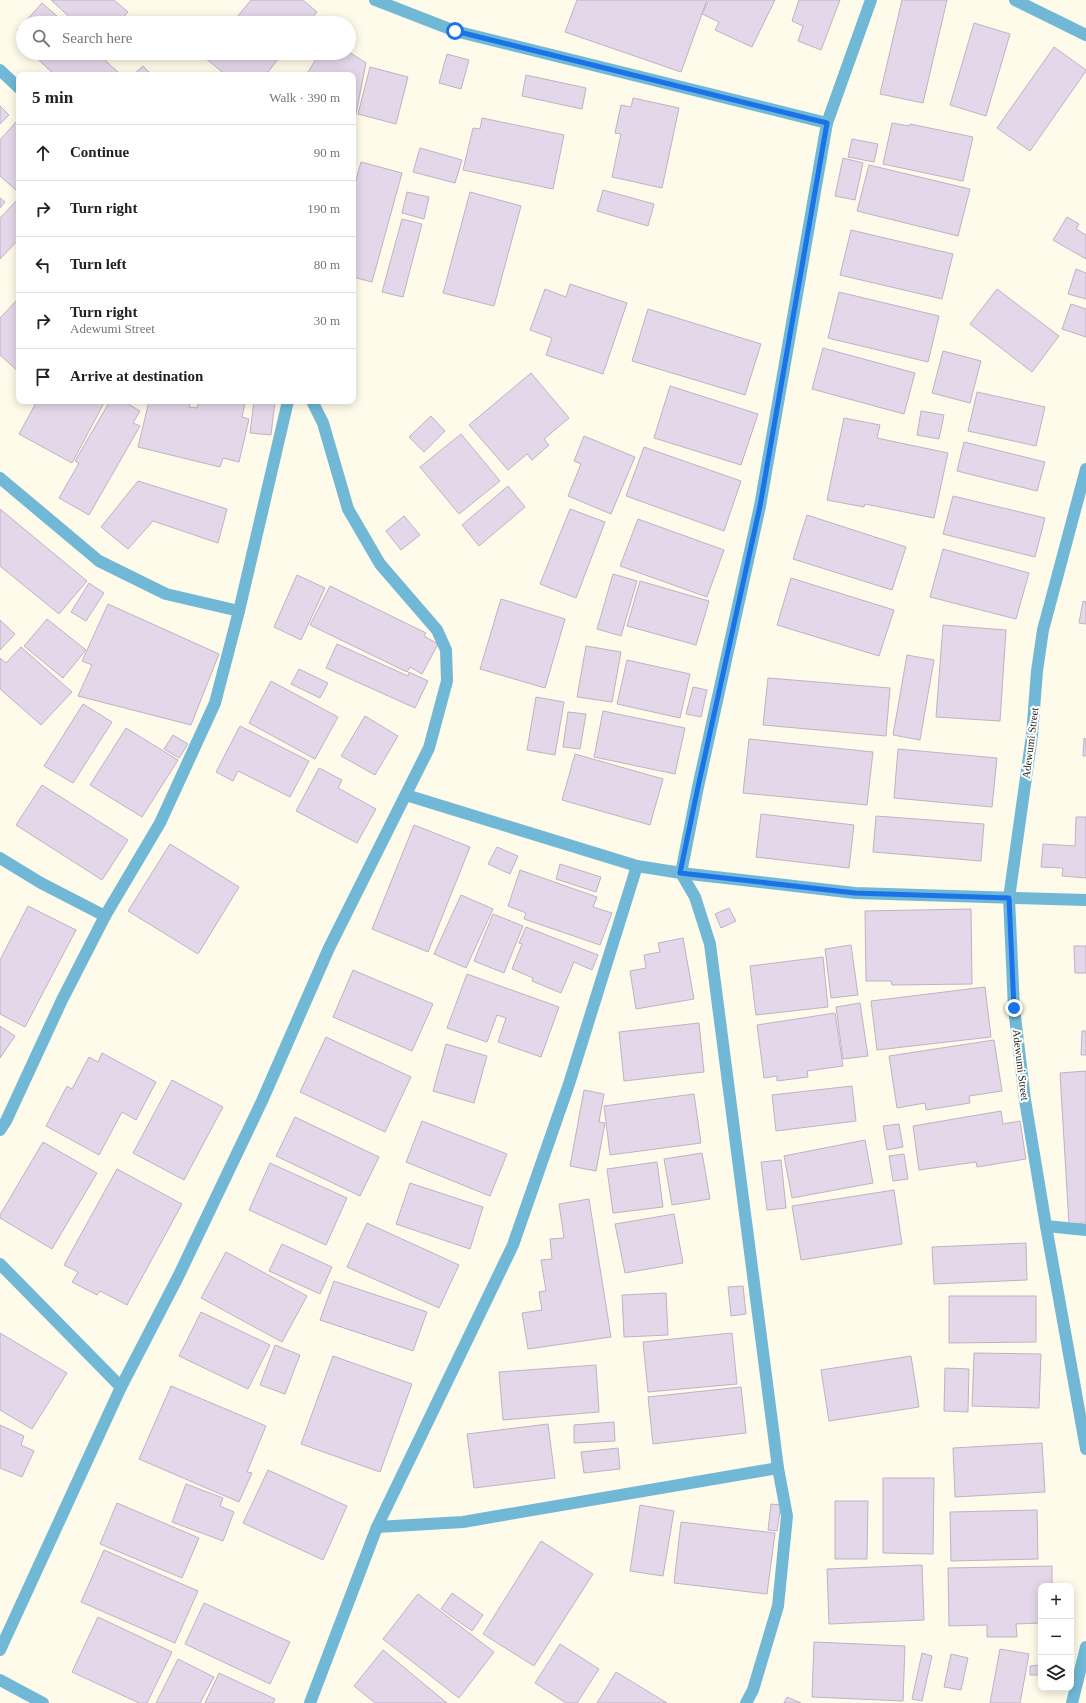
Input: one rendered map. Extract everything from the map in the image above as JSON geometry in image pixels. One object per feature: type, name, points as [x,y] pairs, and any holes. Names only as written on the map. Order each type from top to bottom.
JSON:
[{"type":"street","points":[[375,0],[455,31],[827,123]]},
{"type":"street","points":[[746,1703],[753,1690],[778,1606],[787,1516],[778,1468],[710,944],[695,897],[680,873],[760,506],[827,123],[871,0]]},
{"type":"street","points":[[1015,0],[1086,35]]},
{"type":"street","points":[[0,70],[16,85]]},
{"type":"street","points":[[0,1130],[6,1121],[62,1000],[105,916],[160,823],[215,703],[240,611],[287,404]]},
{"type":"street","points":[[0,1650],[121,1387],[181,1270],[262,1101],[329,948],[429,748],[448,681],[446,650],[437,630],[380,564],[348,509],[323,423],[314,404]]},
{"type":"street","name":"Adewumi Street","points":[[1086,469],[1043,630],[1037,671],[1032,735],[1009,898],[1014,1008],[1026,1100],[1046,1226],[1086,1449]]},
{"type":"street","points":[[0,478],[99,561],[166,594],[240,611]]},
{"type":"street","points":[[406,796],[637,866],[680,873],[855,893],[1086,900]]},
{"type":"street","points":[[0,858],[41,883],[105,916]]},
{"type":"street","points":[[310,1703],[377,1527],[514,1245],[569,1084],[637,866]]},
{"type":"street","points":[[1046,1226],[1086,1230]]},
{"type":"street","points":[[0,1264],[121,1387]]},
{"type":"street","points":[[377,1527],[463,1522],[778,1468]]},
{"type":"street","points":[[1072,1703],[1086,1647]]},
{"type":"street","points":[[0,1680],[43,1703]]},
{"type":"building","points":[[51,0],[114,0],[128,12],[124,16],[68,16]]},
{"type":"building","points":[[251,0],[303,0],[317,12],[314,16],[238,16]]},
{"type":"building","points":[[577,0],[707,0],[681,72],[565,32]]},
{"type":"building","points":[[709,0],[775,0],[752,47],[715,30],[719,22],[702,14]]},
{"type":"building","points":[[799,0],[840,0],[821,50],[798,41],[803,26],[792,21]]},
{"type":"building","points":[[902,0],[947,0],[923,103],[880,94]]},
{"type":"building","points":[[42,3],[57,16],[30,16]]},
{"type":"building","points":[[974,23],[1010,34],[986,116],[950,105]]},
{"type":"building","points":[[1054,47],[1086,71],[1030,151],[997,128]]},
{"type":"building","points":[[447,54],[469,60],[461,89],[439,83]]},
{"type":"building","points":[[356,57],[366,63],[356,114],[356,72],[308,72],[316,60],[356,60]]},
{"type":"building","points":[[39,60],[105,60],[118,72],[52,72]]},
{"type":"building","points":[[208,60],[277,60],[268,72],[222,72]]},
{"type":"building","points":[[143,66],[149,72],[136,72]]},
{"type":"building","points":[[370,67],[408,77],[396,124],[358,114]]},
{"type":"building","points":[[526,75],[586,88],[582,109],[522,96]]},
{"type":"building","points":[[633,98],[679,108],[662,188],[612,177],[621,134],[615,133],[621,105],[631,107]]},
{"type":"building","points":[[0,106],[9,115],[0,124]]},
{"type":"building","points":[[482,118],[564,135],[553,189],[463,170],[473,128],[480,129]]},
{"type":"building","points":[[16,122],[16,190],[0,176],[0,140]]},
{"type":"building","points":[[892,123],[909,126],[910,124],[973,137],[963,181],[883,164]]},
{"type":"building","points":[[852,139],[878,144],[874,162],[848,157]]},
{"type":"building","points":[[420,148],[462,160],[455,183],[413,172]]},
{"type":"building","points":[[843,158],[863,163],[855,200],[835,196]]},
{"type":"building","points":[[361,162],[402,173],[372,282],[356,278],[356,180]]},
{"type":"building","points":[[869,165],[970,189],[958,236],[857,211]]},
{"type":"building","points":[[603,190],[654,204],[648,226],[597,211]]},
{"type":"building","points":[[407,192],[429,197],[424,219],[402,213]]},
{"type":"building","points":[[470,192],[521,206],[494,306],[443,293]]},
{"type":"building","points":[[0,198],[5,202],[0,208]]},
{"type":"building","points":[[16,201],[16,242],[0,259],[0,218]]},
{"type":"building","points":[[1067,217],[1079,224],[1076,229],[1086,235],[1086,259],[1053,240]]},
{"type":"building","points":[[402,219],[422,224],[403,297],[382,292]]},
{"type":"building","points":[[851,230],[953,254],[942,299],[840,275]]},
{"type":"building","points":[[1076,269],[1086,273],[1086,299],[1068,294]]},
{"type":"building","points":[[570,284],[627,303],[603,374],[546,355],[552,338],[530,330],[545,289],[566,297]]},
{"type":"building","points":[[997,289],[1059,336],[1032,372],[970,324]]},
{"type":"building","points":[[839,292],[939,316],[928,362],[828,338]]},
{"type":"building","points":[[16,301],[16,369],[0,355],[0,318]]},
{"type":"building","points":[[1071,304],[1086,309],[1086,337],[1062,329]]},
{"type":"building","points":[[648,309],[761,344],[745,395],[632,361]]},
{"type":"building","points":[[823,348],[915,373],[904,414],[812,389]]},
{"type":"building","points":[[943,351],[981,361],[970,403],[932,393]]},
{"type":"building","points":[[531,373],[569,418],[544,439],[549,445],[532,460],[527,454],[508,470],[469,425]]},
{"type":"building","points":[[670,386],[758,414],[741,465],[654,438]]},
{"type":"building","points":[[977,392],[1045,407],[1036,446],[968,431]]},
{"type":"building","points":[[35,404],[103,404],[72,463],[19,434]]},
{"type":"building","points":[[108,404],[128,404],[140,411],[133,423],[140,426],[89,515],[59,498],[79,463],[75,461]]},
{"type":"building","points":[[148,404],[190,404],[189,407],[197,408],[198,404],[245,404],[242,417],[249,419],[239,462],[223,458],[220,467],[138,447]]},
{"type":"building","points":[[254,404],[275,404],[271,435],[250,433]]},
{"type":"building","points":[[921,411],[944,415],[939,439],[917,435]]},
{"type":"building","points":[[431,416],[445,431],[424,452],[409,437]]},
{"type":"building","points":[[844,418],[880,425],[877,438],[948,453],[934,518],[865,504],[864,507],[827,500]]},
{"type":"building","points":[[461,434],[500,481],[459,514],[420,467]]},
{"type":"building","points":[[584,436],[635,457],[611,514],[568,496],[581,464],[574,461]]},
{"type":"building","points":[[964,442],[1045,462],[1037,491],[957,471]]},
{"type":"building","points":[[644,447],[741,481],[724,531],[626,496]]},
{"type":"building","points":[[138,481],[227,509],[218,543],[153,521],[128,549],[101,527]]},
{"type":"building","points":[[508,486],[525,507],[479,546],[462,525]]},
{"type":"building","points":[[953,496],[1045,518],[1035,557],[943,534]]},
{"type":"building","points":[[0,509],[87,581],[59,614],[0,566]]},
{"type":"building","points":[[570,509],[605,522],[576,598],[540,584]]},
{"type":"building","points":[[807,515],[906,547],[892,590],[793,559]]},
{"type":"building","points":[[404,516],[420,535],[401,550],[386,531]]},
{"type":"building","points":[[638,519],[724,550],[707,597],[620,566]]},
{"type":"building","points":[[943,549],[1029,573],[1016,619],[930,597]]},
{"type":"building","points":[[613,574],[637,581],[621,636],[597,629]]},
{"type":"building","points":[[297,575],[325,588],[301,640],[274,627]]},
{"type":"building","points":[[791,578],[894,610],[879,656],[777,625]]},
{"type":"building","points":[[640,581],[709,601],[696,645],[627,626]]},
{"type":"building","points":[[89,583],[104,593],[86,621],[71,612]]},
{"type":"building","points":[[330,586],[426,633],[424,636],[438,644],[422,674],[410,667],[407,672],[310,625]]},
{"type":"building","points":[[501,599],[565,619],[545,688],[480,669]]},
{"type":"building","points":[[1083,601],[1086,602],[1086,624],[1079,623]]},
{"type":"building","points":[[108,604],[219,654],[191,725],[78,696],[92,665],[82,661]]},
{"type":"building","points":[[47,619],[86,650],[63,678],[24,646]]},
{"type":"building","points":[[0,620],[15,634],[0,650]]},
{"type":"building","points":[[943,625],[1006,630],[1000,721],[936,717]]},
{"type":"building","points":[[337,644],[408,676],[409,672],[428,681],[415,708],[326,668]]},
{"type":"building","points":[[586,646],[621,652],[612,702],[577,697]]},
{"type":"building","points":[[21,647],[72,692],[41,725],[0,689],[0,658],[6,663]]},
{"type":"building","points":[[907,655],[934,660],[920,740],[893,735]]},
{"type":"building","points":[[627,660],[690,674],[680,718],[617,704]]},
{"type":"building","points":[[299,669],[328,683],[320,698],[291,684]]},
{"type":"building","points":[[768,678],[890,688],[886,736],[763,725]]},
{"type":"building","points":[[271,681],[338,717],[315,759],[249,723]]},
{"type":"building","points":[[693,687],[707,690],[701,717],[686,714]]},
{"type":"building","points":[[536,697],[564,702],[555,755],[527,750]]},
{"type":"building","points":[[83,704],[112,722],[73,783],[44,766]]},
{"type":"building","points":[[603,711],[685,728],[675,774],[594,757]]},
{"type":"building","points":[[568,712],[586,714],[580,749],[563,747]]},
{"type":"building","points":[[365,716],[398,736],[375,775],[341,756]]},
{"type":"building","points":[[240,726],[309,761],[290,797],[238,771],[233,781],[216,772]]},
{"type":"building","points":[[126,728],[178,760],[142,817],[90,785]]},
{"type":"building","points":[[173,735],[188,744],[179,758],[164,749]]},
{"type":"building","points":[[1084,738],[1086,739],[1086,756],[1083,756]]},
{"type":"building","points":[[749,739],[873,752],[867,805],[743,793]]},
{"type":"building","points":[[898,749],[997,758],[992,807],[894,798]]},
{"type":"building","points":[[575,754],[663,779],[650,825],[562,800]]},
{"type":"building","points":[[319,768],[342,780],[338,788],[376,809],[357,843],[296,811]]},
{"type":"building","points":[[42,785],[128,840],[102,880],[16,825]]},
{"type":"building","points":[[761,814],[854,825],[849,868],[756,857]]},
{"type":"building","points":[[876,816],[984,824],[981,861],[873,852]]},
{"type":"building","points":[[1076,817],[1086,817],[1086,878],[1062,876],[1063,868],[1041,867],[1043,844],[1075,846]]},
{"type":"building","points":[[414,825],[470,847],[428,952],[372,929]]},
{"type":"building","points":[[170,844],[239,887],[198,954],[128,911]]},
{"type":"building","points":[[497,847],[518,856],[510,874],[488,864]]},
{"type":"building","points":[[560,864],[601,877],[596,892],[556,879]]},
{"type":"building","points":[[520,870],[597,897],[593,907],[612,913],[600,945],[524,919],[526,913],[508,906]]},
{"type":"building","points":[[461,895],[493,909],[466,968],[434,954]]},
{"type":"building","points":[[28,906],[76,930],[25,1027],[0,1014],[0,960]]},
{"type":"building","points":[[729,908],[736,921],[721,928],[715,914]]},
{"type":"building","points":[[971,909],[972,984],[892,985],[891,981],[866,981],[865,911]]},
{"type":"building","points":[[493,914],[523,926],[504,973],[474,961]]},
{"type":"building","points":[[526,927],[598,955],[592,970],[574,962],[561,993],[532,981],[533,978],[512,969],[522,944],[519,943]]},
{"type":"building","points":[[683,938],[694,999],[636,1009],[630,971],[646,968],[644,955],[660,952],[658,943]]},
{"type":"building","points":[[851,945],[858,995],[831,998],[825,949]]},
{"type":"building","points":[[1074,946],[1086,946],[1086,973],[1075,973]]},
{"type":"building","points":[[823,957],[828,1007],[756,1015],[750,966]]},
{"type":"building","points":[[353,970],[433,1004],[412,1051],[333,1017]]},
{"type":"building","points":[[467,974],[559,1007],[541,1057],[498,1042],[506,1018],[497,1015],[487,1042],[447,1028]]},
{"type":"building","points":[[985,987],[991,1037],[877,1050],[871,1001]]},
{"type":"building","points":[[860,1003],[868,1056],[843,1059],[836,1007]]},
{"type":"building","points":[[835,1013],[843,1066],[807,1071],[808,1077],[777,1081],[777,1076],[764,1078],[757,1025]]},
{"type":"building","points":[[699,1023],[704,1072],[624,1081],[619,1032]]},
{"type":"building","points":[[0,1026],[15,1036],[0,1058]]},
{"type":"building","points":[[1082,1031],[1086,1031],[1086,1055],[1081,1055]]},
{"type":"building","points":[[326,1037],[411,1077],[385,1132],[300,1092]]},
{"type":"building","points":[[994,1040],[1002,1091],[969,1096],[970,1103],[926,1110],[925,1103],[897,1108],[889,1056]]},
{"type":"building","points":[[446,1044],[487,1056],[474,1103],[433,1091]]},
{"type":"building","points":[[102,1053],[156,1082],[136,1120],[122,1112],[99,1155],[46,1126],[67,1086],[72,1089],[89,1057],[98,1062]]},
{"type":"building","points":[[1086,1071],[1086,1223],[1069,1224],[1060,1073]]},
{"type":"building","points":[[172,1080],[223,1107],[184,1180],[133,1153]]},
{"type":"building","points":[[852,1086],[856,1121],[776,1131],[772,1095]]},
{"type":"building","points":[[584,1090],[604,1094],[599,1122],[605,1123],[596,1171],[570,1166]]},
{"type":"building","points":[[694,1094],[701,1143],[610,1155],[604,1106]]},
{"type":"building","points":[[1001,1111],[1003,1124],[1020,1121],[1026,1159],[977,1167],[976,1162],[919,1170],[913,1126]]},
{"type":"building","points":[[295,1117],[379,1157],[360,1196],[276,1156]]},
{"type":"building","points":[[422,1121],[507,1154],[490,1196],[406,1162]]},
{"type":"building","points":[[899,1124],[903,1147],[887,1150],[883,1126]]},
{"type":"building","points":[[865,1140],[873,1183],[792,1198],[784,1156]]},
{"type":"building","points":[[43,1142],[97,1173],[52,1249],[0,1218],[0,1215]]},
{"type":"building","points":[[702,1153],[710,1199],[672,1205],[664,1159]]},
{"type":"building","points":[[904,1154],[908,1179],[893,1181],[889,1156]]},
{"type":"building","points":[[781,1160],[786,1208],[767,1210],[761,1162]]},
{"type":"building","points":[[657,1162],[663,1207],[613,1213],[607,1169]]},
{"type":"building","points":[[270,1163],[347,1198],[326,1245],[249,1210]]},
{"type":"building","points":[[117,1169],[182,1204],[127,1305],[100,1291],[97,1295],[72,1282],[78,1272],[64,1265]]},
{"type":"building","points":[[410,1183],[483,1207],[470,1249],[396,1224]]},
{"type":"building","points":[[894,1190],[902,1244],[801,1260],[792,1206]]},
{"type":"building","points":[[589,1199],[611,1337],[528,1349],[522,1313],[542,1310],[539,1292],[546,1291],[541,1260],[552,1259],[550,1239],[564,1238],[559,1204]]},
{"type":"building","points":[[674,1214],[683,1263],[625,1273],[615,1224]]},
{"type":"building","points":[[367,1223],[459,1265],[439,1308],[347,1267]]},
{"type":"building","points":[[1026,1243],[1027,1280],[934,1284],[932,1247]]},
{"type":"building","points":[[282,1244],[332,1267],[320,1294],[269,1271]]},
{"type":"building","points":[[226,1252],[307,1296],[282,1342],[201,1298]]},
{"type":"building","points":[[334,1281],[427,1312],[413,1351],[320,1320]]},
{"type":"building","points":[[743,1286],[746,1314],[731,1316],[728,1287]]},
{"type":"building","points":[[666,1293],[668,1335],[624,1337],[622,1295]]},
{"type":"building","points":[[949,1296],[1036,1296],[1036,1342],[949,1343]]},
{"type":"building","points":[[201,1312],[270,1345],[248,1389],[179,1356]]},
{"type":"building","points":[[0,1333],[67,1373],[32,1429],[0,1410]]},
{"type":"building","points":[[732,1333],[737,1384],[648,1392],[643,1342]]},
{"type":"building","points":[[275,1345],[300,1355],[285,1394],[260,1385]]},
{"type":"building","points":[[974,1353],[1041,1354],[1039,1408],[972,1406]]},
{"type":"building","points":[[333,1356],[412,1384],[380,1472],[301,1444]]},
{"type":"building","points":[[911,1356],[919,1407],[829,1421],[821,1370]]},
{"type":"building","points":[[596,1365],[599,1412],[503,1420],[499,1372]]},
{"type":"building","points":[[945,1368],[969,1369],[968,1412],[944,1411]]},
{"type":"building","points":[[171,1386],[266,1426],[247,1472],[252,1473],[239,1502],[139,1459]]},
{"type":"building","points":[[741,1387],[746,1433],[653,1444],[648,1397]]},
{"type":"building","points":[[614,1422],[615,1441],[574,1443],[574,1425]]},
{"type":"building","points":[[548,1424],[555,1478],[474,1488],[467,1434]]},
{"type":"building","points":[[0,1425],[24,1436],[21,1445],[34,1451],[22,1477],[0,1468]]},
{"type":"building","points":[[1042,1443],[1045,1492],[955,1497],[953,1448]]},
{"type":"building","points":[[618,1448],[620,1469],[584,1473],[581,1452]]},
{"type":"building","points":[[268,1470],[347,1506],[323,1560],[243,1523]]},
{"type":"building","points":[[883,1478],[934,1478],[933,1554],[883,1553]]},
{"type":"building","points":[[186,1484],[223,1498],[220,1506],[234,1512],[223,1541],[172,1522]]},
{"type":"building","points":[[835,1501],[868,1501],[867,1559],[835,1559]]},
{"type":"building","points":[[117,1503],[199,1538],[182,1578],[100,1544]]},
{"type":"building","points":[[771,1504],[781,1505],[777,1531],[768,1530]]},
{"type":"building","points":[[640,1505],[674,1511],[663,1576],[630,1571]]},
{"type":"building","points":[[1037,1510],[1038,1559],[951,1561],[950,1512]]},
{"type":"building","points":[[681,1522],[775,1533],[767,1594],[674,1583]]},
{"type":"building","points":[[541,1541],[593,1574],[534,1666],[483,1634]]},
{"type":"building","points":[[104,1550],[198,1591],[175,1643],[81,1602]]},
{"type":"building","points":[[922,1565],[924,1620],[829,1624],[827,1569]]},
{"type":"building","points":[[1052,1566],[1052,1583],[1038,1583],[1038,1623],[1016,1624],[1017,1637],[987,1637],[987,1625],[949,1626],[948,1568]]},
{"type":"building","points":[[452,1593],[483,1615],[472,1631],[441,1609]]},
{"type":"building","points":[[418,1594],[494,1652],[459,1698],[383,1639]]},
{"type":"building","points":[[204,1603],[290,1642],[270,1684],[185,1644]]},
{"type":"building","points":[[98,1617],[172,1652],[147,1703],[139,1703],[72,1672]]},
{"type":"building","points":[[814,1642],[905,1646],[903,1701],[812,1697]]},
{"type":"building","points":[[560,1644],[599,1669],[577,1703],[566,1703],[535,1683]]},
{"type":"building","points":[[1000,1649],[1029,1654],[1020,1703],[990,1703]]},
{"type":"building","points":[[383,1650],[447,1703],[375,1703],[354,1686]]},
{"type":"building","points":[[922,1653],[932,1656],[922,1701],[912,1699]]},
{"type":"building","points":[[951,1654],[968,1658],[961,1690],[944,1687]]},
{"type":"building","points":[[178,1659],[214,1677],[200,1703],[156,1703]]},
{"type":"building","points":[[1038,1665],[1038,1675],[1030,1675],[1030,1666]]},
{"type":"building","points":[[616,1672],[667,1703],[597,1703]]},
{"type":"building","points":[[219,1673],[275,1699],[273,1703],[205,1703]]},
{"type":"building","points":[[787,1697],[801,1703],[784,1703]]},
{"type":"route","points":[[455,31],[827,123],[760,506],[680,873],[855,893],[1009,898],[1014,1008]]}]
